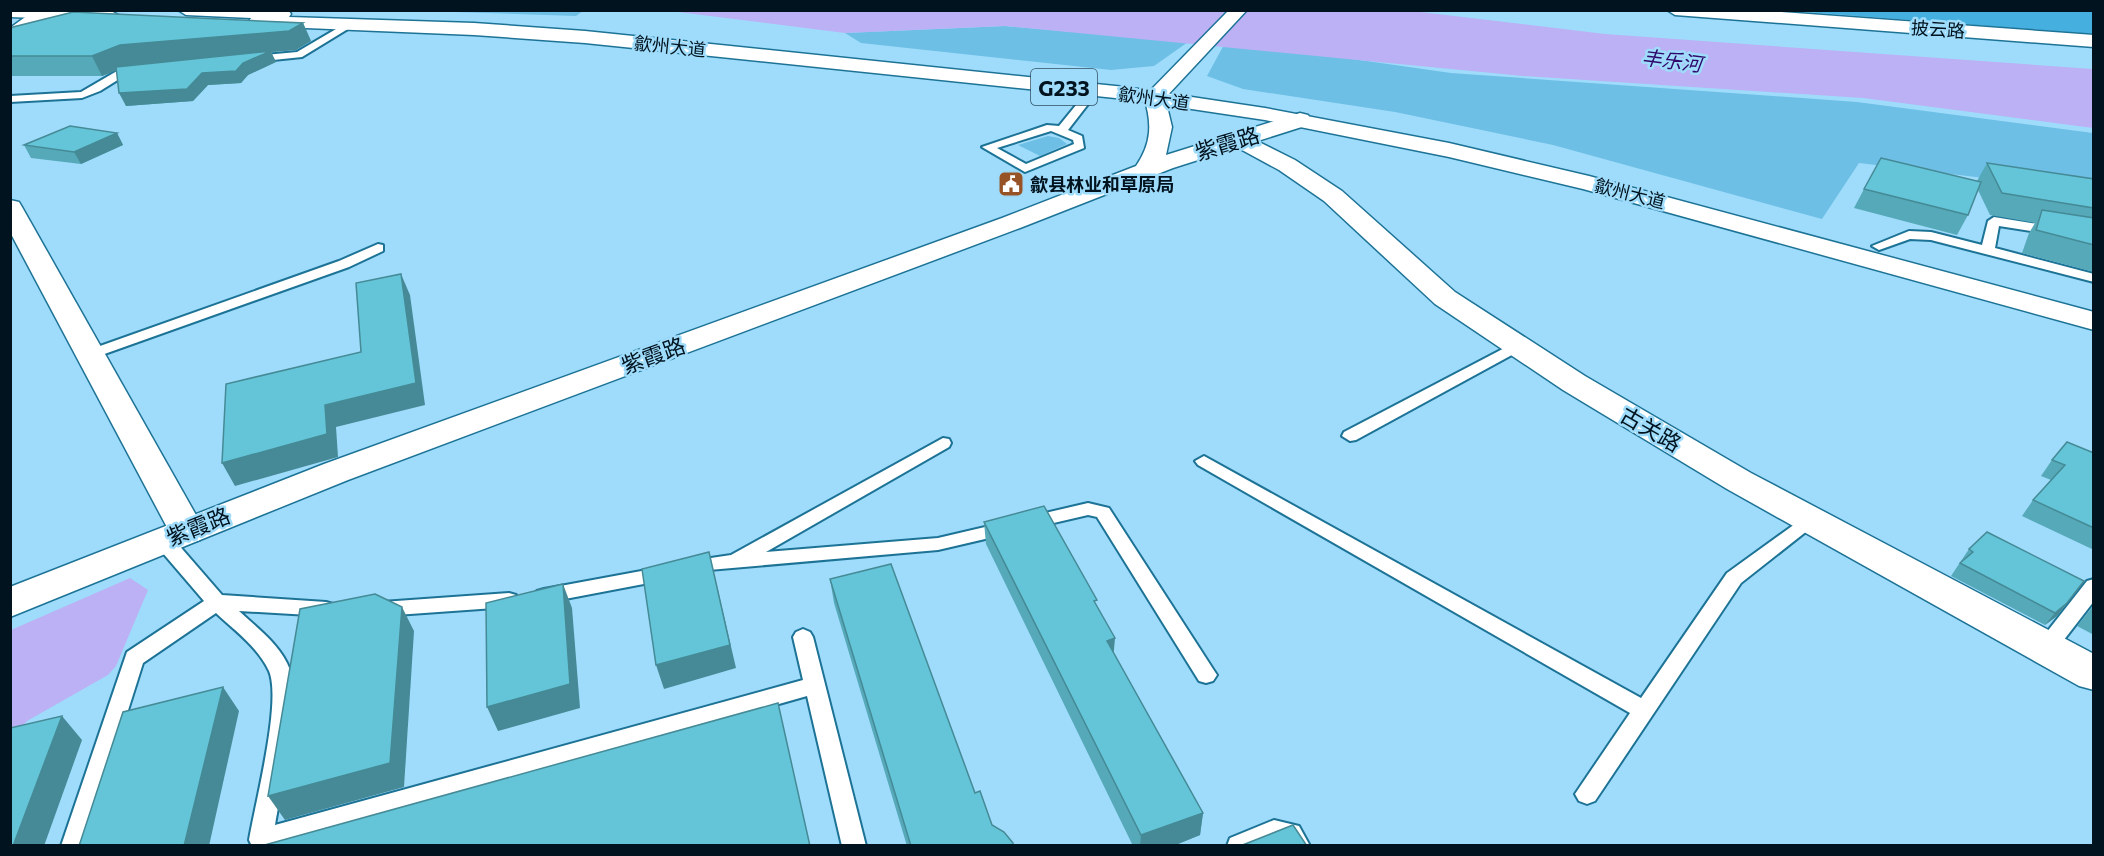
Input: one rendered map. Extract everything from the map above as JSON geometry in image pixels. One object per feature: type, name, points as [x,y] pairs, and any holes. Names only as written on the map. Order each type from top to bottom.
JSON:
[{"type":"main road","name":"歙州大道","points":[[186,10],[556,26],[1272,104],[1457,140],[1672,191],[2094,306]]},
{"type":"main road","points":[[1144,171],[1159,148],[1162,137],[1159,93],[1239,10]]},
{"type":"main road","name":"披云路","points":[[1675,10],[2094,41]]},
{"type":"main road","points":[[10,12],[138,16]]},
{"type":"main road","points":[[10,37],[43,13]]},
{"type":"main road","name":"歙州大道","points":[[161,17],[565,35],[1094,90],[1159,93],[1449,150],[1643,196],[2094,321]]},
{"type":"main road","name":"紫霞路","points":[[10,603],[336,472],[1144,171],[1300,120]]},
{"type":"main road","name":"古关路","points":[[1239,140],[1287,165],[1333,196],[1445,297],[1516,347],[1651,430],[2094,674]]},
{"type":"main road","points":[[10,207],[91,354],[175,535]]},
{"type":"lane","points":[[243,60],[299,55],[351,24]]},
{"type":"lane","points":[[10,99],[82,94],[91,92],[120,72],[153,68]]},
{"type":"lane","points":[[1061,131],[1094,90]]},
{"type":"lane","points":[[1051,127],[1061,131],[1078,138],[1080,146],[1025,168],[988,147],[1051,127]]},
{"type":"lane","points":[[1988,250],[1994,221],[2094,237]]},
{"type":"lane","points":[[1879,246],[1902,237],[1918,235],[1945,238],[2094,278]]},
{"type":"lane","points":[[91,354],[344,264],[378,248]]},
{"type":"lane","points":[[1350,436],[1516,347]]},
{"type":"lane","points":[[733,562],[943,443]]},
{"type":"lane","points":[[1204,461],[1645,711]]},
{"type":"lane","points":[[364,609],[486,603],[549,596],[647,578],[709,563],[938,544],[1088,509],[1103,512],[1206,675]]},
{"type":"lane","points":[[1587,794],[1734,578],[1812,520]]},
{"type":"lane","points":[[175,535],[217,603],[264,646],[280,671],[284,686],[284,702],[261,840],[814,686]]},
{"type":"lane","points":[[2046,648],[2094,586]]},
{"type":"lane","points":[[73,846],[134,658],[217,603],[341,609]]},
{"type":"lane","points":[[803,637],[854,846]]},
{"type":"lane","points":[[1239,846],[1274,831],[1291,834],[1298,846]]},
{"type":"shaded area","points":[[423,11],[583,11],[576,16]]},
{"type":"shaded area","points":[[1793,11],[2093,11],[2093,34]]},
{"type":"shaded area","points":[[1005,26],[1188,42],[1154,66],[1111,70],[861,43],[845,33]]},
{"type":"shaded area","points":[[1226,41],[1451,73],[1857,102],[2093,133],[2093,191],[1859,163],[1822,219],[1553,145],[1395,112],[1243,89],[1207,76]]},
{"type":"shaded area","points":[[1048,136],[1059,138],[1067,144],[1040,156],[1018,145]]},
{"type":"water","name":"丰乐河","points":[[670,11],[1412,11],[1605,34],[2093,69],[2093,128],[1863,98],[1523,76],[1005,26],[845,33]]},
{"type":"water","points":[[130,578],[148,590],[116,666],[108,675],[27,721],[11,738],[11,630]]},
{"type":"building","points":[[73,12],[303,23],[289,31],[120,45],[92,56],[10,56],[10,29]]},
{"type":"building","points":[[271,51],[243,63],[236,71],[202,73],[187,89],[119,93],[116,67]]},
{"type":"building","points":[[70,126],[117,133],[74,152],[24,145]]},
{"type":"building","points":[[1881,158],[1981,182],[1968,215],[1864,189]]},
{"type":"building","points":[[1987,163],[2094,179],[2094,208],[2002,193]]},
{"type":"building","points":[[2042,210],[2094,218],[2094,245],[2036,230]]},
{"type":"building","points":[[401,274],[416,383],[325,405],[327,434],[222,463],[226,384],[361,352],[356,283]]},
{"type":"building","points":[[2067,442],[2094,453],[2094,528],[2033,500],[2065,465],[2052,460]]},
{"type":"building","points":[[1044,506],[1097,600],[1094,601],[1115,638],[1107,641],[1203,813],[1141,835],[984,522]]},
{"type":"building","points":[[1987,532],[2084,581],[2067,603],[2055,613],[1960,563],[1973,552],[1969,549]]},
{"type":"building","points":[[709,552],[730,645],[656,665],[642,569]]},
{"type":"building","points":[[891,564],[975,793],[980,791],[992,825],[1004,832],[1013,846],[911,846],[830,579]]},
{"type":"building","points":[[563,584],[570,684],[487,707],[486,603]]},
{"type":"building","points":[[375,594],[402,607],[390,763],[268,796],[300,609]]},
{"type":"building","points":[[223,687],[184,846],[79,846],[123,712]]},
{"type":"building","points":[[778,703],[810,846],[261,846]]},
{"type":"building","points":[[62,716],[13,846],[10,846],[10,728]]},
{"type":"building","points":[[1293,825],[1307,846],[1240,846]]},
{"type":"place","name":"歙县林业和草原局","points":[[1011,184]]}]
